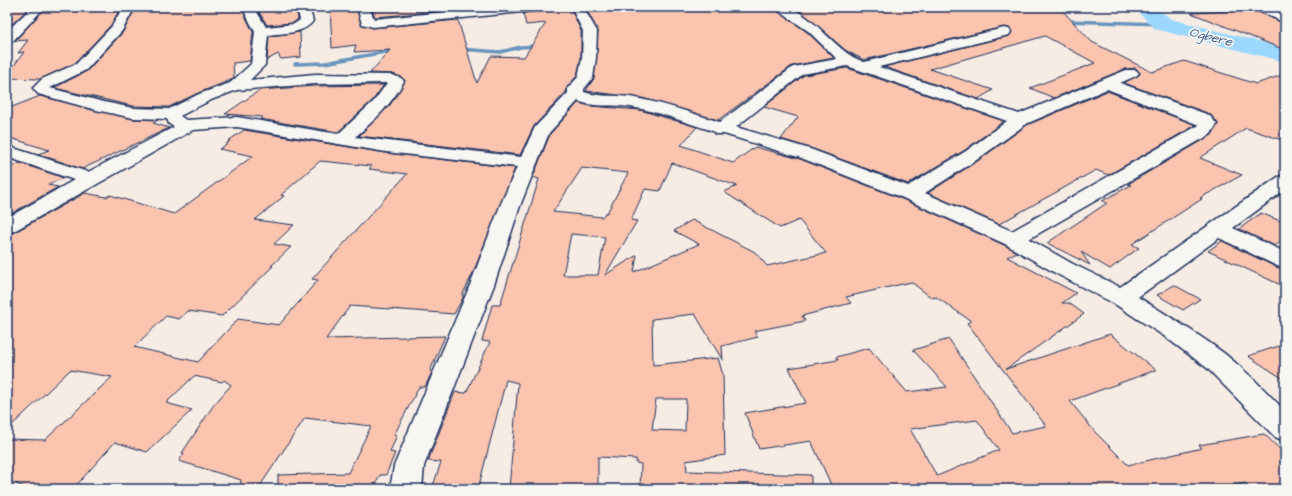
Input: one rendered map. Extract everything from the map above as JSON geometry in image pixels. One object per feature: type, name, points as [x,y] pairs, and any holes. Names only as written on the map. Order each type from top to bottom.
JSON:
[{"type":"street","points":[[7,39],[39,7]]},
{"type":"street","points":[[128,7],[117,28],[81,67],[47,82],[42,88],[44,91],[102,107],[178,120],[236,122],[343,138],[386,147],[527,163]]},
{"type":"street","points":[[235,86],[258,65],[262,32],[248,7]]},
{"type":"street","points":[[262,32],[298,26],[307,21],[303,7]]},
{"type":"street","points":[[363,7],[367,21],[373,23],[532,7]]},
{"type":"street","points":[[406,489],[409,466],[482,285],[527,163],[541,131],[576,94],[576,88],[585,78],[589,58],[590,31],[577,7]]},
{"type":"street","points":[[782,7],[813,28],[848,61],[1020,120]]},
{"type":"street","points":[[1261,7],[1285,20]]},
{"type":"street","points":[[864,66],[1004,32]]},
{"type":"street","points":[[721,130],[798,70],[848,61]]},
{"type":"street","points":[[910,194],[972,155],[1020,120],[1131,73]]},
{"type":"street","points":[[178,120],[205,97],[235,86],[316,79],[387,78],[396,81],[392,89],[368,116],[343,138]]},
{"type":"street","points":[[1013,239],[1206,130],[1208,124],[1203,120],[1106,83]]},
{"type":"street","points":[[576,94],[588,99],[630,102],[652,107],[721,130],[808,154],[910,194],[1013,239],[1065,269],[1121,297],[1173,330],[1216,361],[1285,429]]},
{"type":"street","points":[[7,227],[90,179],[186,127],[178,120]]},
{"type":"street","points":[[7,151],[90,179]]},
{"type":"street","points":[[1121,297],[1285,181]]},
{"type":"street","points":[[1218,229],[1285,261]]},
{"type":"building","points":[[30,7],[7,29],[7,8]]},
{"type":"building","points":[[46,7],[121,7],[111,25],[75,63],[40,79],[7,78],[7,75],[24,52],[18,53],[28,40],[15,41]]},
{"type":"building","points":[[136,7],[241,7],[253,32],[250,61],[233,63],[234,77],[231,80],[198,93],[169,107],[133,106],[54,88],[87,71],[123,32]]},
{"type":"building","points":[[256,7],[296,7],[298,19],[293,23],[267,25]]},
{"type":"building","points":[[330,7],[356,7],[361,24],[373,28],[458,20],[477,83],[491,56],[524,57],[546,23],[526,25],[523,13],[533,12],[539,7],[570,7],[581,31],[581,58],[577,76],[567,87],[566,92],[534,126],[520,155],[359,136],[390,105],[405,81],[401,77],[392,74],[370,73],[390,50],[354,52],[356,45],[332,48]]},
{"type":"building","points":[[371,7],[454,7],[454,10],[375,17]]},
{"type":"building","points":[[585,7],[772,7],[807,32],[834,58],[792,66],[718,120],[642,98],[586,91],[594,78],[598,31]]},
{"type":"building","points":[[791,7],[1060,8],[1092,42],[1152,72],[1184,61],[1256,84],[1285,74],[1285,141],[1246,128],[1200,158],[1242,175],[1200,198],[1202,199],[1132,244],[1139,248],[1110,269],[1081,252],[1090,265],[1047,243],[1107,203],[1102,201],[1131,185],[1128,184],[1212,135],[1218,124],[1210,114],[1124,83],[1140,74],[1136,68],[1125,69],[1054,98],[1030,88],[1095,63],[1045,36],[930,69],[993,90],[978,99],[884,67],[1009,36],[1012,31],[1009,28],[1004,27],[864,60],[845,50],[809,18]]},
{"type":"building","points":[[1224,7],[1254,7],[1256,11],[1285,24],[1285,50],[1191,13],[1233,11]]},
{"type":"building","points":[[300,32],[301,57],[281,59],[278,54],[267,60],[269,36]]},
{"type":"building","points":[[847,68],[1004,121],[965,150],[908,184],[813,149],[781,139],[798,117],[764,107],[804,75]]},
{"type":"building","points":[[384,85],[373,100],[338,132],[260,119],[263,117],[225,114],[260,90],[315,86]]},
{"type":"building","points":[[1107,91],[1196,125],[1108,175],[1096,170],[999,224],[928,193],[979,160],[1027,125]]},
{"type":"building","points":[[40,96],[133,119],[158,120],[153,123],[169,128],[82,169],[38,154],[49,150],[7,137],[7,109]]},
{"type":"building","points":[[578,103],[590,106],[640,110],[697,127],[681,145],[733,163],[755,147],[800,159],[902,199],[1004,245],[1017,252],[1007,257],[1076,293],[1062,303],[1069,303],[1084,314],[1006,369],[1110,334],[1156,370],[1070,401],[1094,431],[1128,465],[1202,448],[1199,445],[1264,434],[1285,454],[1285,484],[1258,489],[1251,489],[1245,483],[1219,489],[833,489],[811,441],[759,449],[745,413],[806,403],[789,368],[838,360],[836,357],[869,348],[907,392],[947,387],[913,350],[949,339],[1012,433],[1046,426],[967,323],[971,321],[936,297],[932,298],[911,282],[846,297],[851,303],[802,316],[805,321],[754,331],[758,337],[722,346],[723,361],[695,314],[652,319],[653,365],[718,358],[723,375],[725,455],[686,461],[687,471],[811,475],[811,489],[640,489],[641,464],[636,463],[636,459],[598,457],[598,489],[509,489],[518,383],[506,380],[478,489],[432,489],[441,462],[428,461],[455,392],[466,393],[490,342],[482,341],[492,305],[500,305],[539,179],[533,177],[550,134]],"holes":[[[672,163],[737,186],[724,192],[780,228],[799,220],[826,253],[767,266],[755,252],[692,220],[674,231],[699,244],[634,272],[637,255],[605,275],[637,221],[631,220],[645,189],[660,191]],[[582,168],[628,173],[607,213],[605,213],[602,217],[553,212]],[[571,234],[605,237],[598,275],[563,275]],[[656,399],[686,399],[685,431],[652,430]],[[977,420],[999,450],[937,476],[910,429]]]},
{"type":"building","points":[[244,130],[386,153],[515,168],[473,273],[462,296],[464,296],[454,314],[350,306],[326,339],[445,336],[425,387],[419,387],[394,435],[397,435],[390,452],[395,453],[386,475],[380,475],[373,489],[278,489],[278,475],[348,473],[371,426],[305,418],[258,489],[240,489],[241,480],[179,461],[184,453],[182,453],[213,406],[231,385],[224,380],[222,382],[194,376],[166,403],[192,410],[147,452],[115,442],[73,489],[29,489],[7,480],[7,439],[45,440],[112,377],[70,370],[7,430],[7,234],[15,232],[85,193],[106,197],[110,195],[174,214],[253,156],[219,149],[228,144],[226,144],[230,141],[228,141]],"holes":[[[320,161],[372,166],[369,169],[407,174],[312,279],[318,280],[279,325],[238,319],[198,362],[134,347],[166,316],[179,319],[188,311],[222,316],[273,266],[271,266],[291,247],[274,244],[294,225],[255,220],[284,196],[281,195]]]},
{"type":"building","points":[[20,163],[64,178],[48,185],[58,187],[7,216],[7,169]]},
{"type":"building","points":[[1261,213],[1285,223],[1285,237],[1275,246],[1239,229]]},
{"type":"building","points":[[1222,241],[1276,267],[1285,269],[1285,287],[1208,251]]},
{"type":"building","points":[[1174,285],[1200,299],[1183,310],[1157,295]]},
{"type":"building","points":[[1285,344],[1285,380],[1248,356]]},
{"type":"waterway","name":"Ogbere","points":[[1143,7],[1163,24],[1285,55]]},
{"type":"waterway","points":[[1064,21],[1163,24]]},
{"type":"waterway","points":[[460,49],[500,52],[521,47],[538,46]]},
{"type":"waterway","points":[[295,64],[325,63],[385,52],[397,52]]}]
